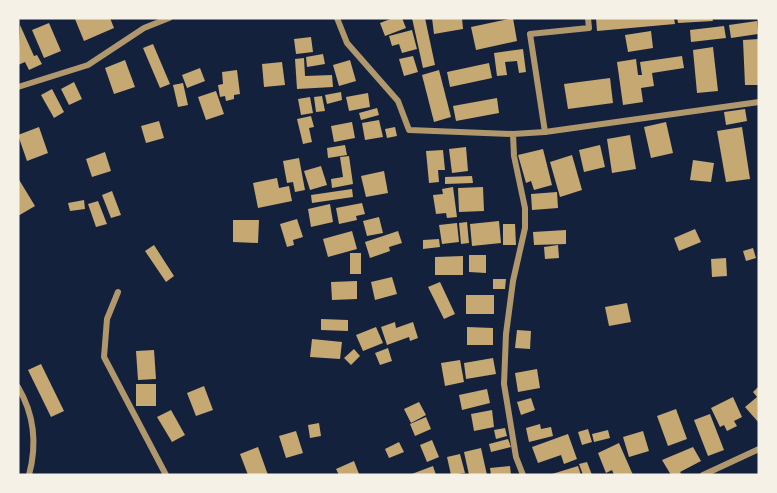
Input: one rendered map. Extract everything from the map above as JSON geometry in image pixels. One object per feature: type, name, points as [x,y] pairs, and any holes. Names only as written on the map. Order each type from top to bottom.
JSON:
[{"type":"street","points":[[18,87],[88,65],[144,28],[168,18]]},
{"type":"street","points":[[337,18],[347,43],[398,101],[409,130],[513,134],[545,132],[759,102]]},
{"type":"street","points":[[545,132],[530,34],[589,28],[588,18]]},
{"type":"street","points":[[513,134],[514,156],[525,208],[525,228],[513,281],[506,334],[504,384],[516,457],[523,475]]},
{"type":"street","points":[[118,292],[107,319],[104,357],[166,475]]},
{"type":"street","points":[[18,387],[26,400],[33,428],[33,459],[29,475]]},
{"type":"street","points":[[702,475],[759,449]]},
{"type":"building","points":[[110,18],[114,28],[84,41],[75,19]]},
{"type":"building","points":[[393,18],[402,18],[406,28],[385,36],[380,23]]},
{"type":"building","points":[[412,18],[425,18],[435,65],[423,68]]},
{"type":"building","points":[[432,18],[462,18],[463,29],[434,34]]},
{"type":"building","points":[[513,18],[517,41],[476,50],[471,27]]},
{"type":"building","points":[[596,18],[674,18],[675,24],[597,31]]},
{"type":"building","points":[[677,18],[712,18],[713,21],[678,23]]},
{"type":"building","points":[[757,21],[758,34],[731,38],[729,25]]},
{"type":"building","points":[[49,23],[61,51],[44,58],[32,30]]},
{"type":"building","points":[[20,25],[34,56],[37,55],[42,64],[29,70],[25,62],[18,65]]},
{"type":"building","points":[[724,26],[726,38],[691,42],[690,30]]},
{"type":"building","points":[[412,30],[417,49],[402,53],[399,44],[392,46],[389,36]]},
{"type":"building","points":[[651,31],[653,48],[628,52],[625,35]]},
{"type":"building","points":[[311,37],[313,52],[296,54],[294,39]]},
{"type":"building","points":[[759,39],[759,85],[745,85],[743,40]]},
{"type":"building","points":[[153,44],[170,84],[160,88],[143,48]]},
{"type":"building","points":[[713,47],[718,91],[697,93],[693,50]]},
{"type":"building","points":[[523,49],[526,72],[519,73],[517,61],[505,62],[507,75],[497,76],[494,53]]},
{"type":"building","points":[[323,54],[325,64],[307,67],[306,57]]},
{"type":"building","points":[[413,56],[418,72],[404,76],[399,59]]},
{"type":"building","points":[[682,56],[684,68],[652,73],[654,86],[641,88],[643,102],[623,105],[617,62],[636,59],[638,75],[642,75],[640,62]]},
{"type":"building","points":[[304,58],[305,76],[332,75],[333,87],[297,89],[295,59]]},
{"type":"building","points":[[125,60],[135,87],[114,94],[105,68]]},
{"type":"building","points":[[350,60],[356,81],[339,86],[333,65]]},
{"type":"building","points":[[282,62],[285,85],[264,87],[262,64]]},
{"type":"building","points":[[489,63],[492,78],[450,87],[447,72]]},
{"type":"building","points":[[200,68],[205,81],[187,88],[182,75]]},
{"type":"building","points":[[237,70],[240,94],[226,101],[225,96],[220,97],[218,85],[223,84],[222,72]]},
{"type":"building","points":[[439,70],[451,117],[434,122],[422,75]]},
{"type":"building","points":[[610,78],[613,103],[568,109],[564,84]]},
{"type":"building","points":[[74,82],[82,99],[69,105],[61,89]]},
{"type":"building","points":[[183,83],[188,105],[178,107],[173,85]]},
{"type":"building","points":[[52,89],[64,112],[54,118],[41,95]]},
{"type":"building","points":[[216,91],[224,114],[206,120],[198,97]]},
{"type":"building","points":[[341,92],[342,100],[327,104],[325,95]]},
{"type":"building","points":[[368,93],[370,107],[349,111],[346,97]]},
{"type":"building","points":[[322,96],[325,111],[316,112],[314,97]]},
{"type":"building","points":[[310,97],[313,113],[301,115],[298,99]]},
{"type":"building","points":[[497,98],[499,113],[456,121],[453,106]]},
{"type":"building","points":[[377,108],[379,115],[361,120],[359,113]]},
{"type":"building","points":[[745,109],[747,121],[726,125],[724,112]]},
{"type":"building","points":[[311,116],[314,127],[309,128],[312,142],[303,144],[297,119]]},
{"type":"building","points":[[379,120],[383,137],[365,140],[362,123]]},
{"type":"building","points":[[159,121],[164,138],[146,143],[141,126]]},
{"type":"building","points":[[352,122],[355,138],[334,142],[331,126]]},
{"type":"building","points":[[666,122],[673,153],[651,158],[644,127]]},
{"type":"building","points":[[39,127],[48,153],[27,161],[18,135]]},
{"type":"building","points":[[395,127],[397,136],[387,138],[385,129]]},
{"type":"building","points":[[742,127],[750,179],[726,182],[717,131]]},
{"type":"building","points":[[630,135],[636,169],[612,173],[607,139]]},
{"type":"building","points":[[345,145],[347,155],[328,158],[327,148]]},
{"type":"building","points":[[600,145],[605,167],[584,172],[579,150]]},
{"type":"building","points":[[466,147],[468,171],[452,173],[449,149]]},
{"type":"building","points":[[543,149],[552,185],[534,190],[531,181],[526,183],[518,155]]},
{"type":"building","points":[[443,150],[445,170],[438,170],[439,182],[429,183],[426,151]]},
{"type":"building","points":[[105,152],[111,171],[92,177],[86,159]]},
{"type":"building","points":[[572,155],[582,190],[560,197],[550,162]]},
{"type":"building","points":[[349,156],[353,184],[332,188],[331,179],[343,177],[340,157]]},
{"type":"building","points":[[299,158],[305,190],[295,192],[293,182],[287,183],[283,161]]},
{"type":"building","points":[[693,160],[714,163],[711,182],[690,180]]},
{"type":"building","points":[[321,166],[327,185],[310,190],[304,171]]},
{"type":"building","points":[[384,171],[388,193],[366,197],[361,176]]},
{"type":"building","points":[[472,176],[473,183],[445,184],[445,177]]},
{"type":"building","points":[[18,178],[35,206],[18,216]]},
{"type":"building","points":[[277,178],[279,188],[289,186],[292,201],[258,208],[253,183]]},
{"type":"building","points":[[453,187],[457,217],[447,218],[446,213],[436,214],[433,195],[443,194],[442,189]]},
{"type":"building","points":[[483,187],[484,211],[459,212],[458,188]]},
{"type":"building","points":[[352,189],[353,197],[312,203],[311,195]]},
{"type":"building","points":[[112,191],[121,215],[111,218],[102,195]]},
{"type":"building","points":[[557,192],[558,208],[532,210],[531,194]]},
{"type":"building","points":[[84,200],[85,209],[70,211],[68,203]]},
{"type":"building","points":[[98,201],[107,224],[96,227],[88,204]]},
{"type":"building","points":[[362,203],[365,214],[356,216],[357,220],[339,224],[336,208]]},
{"type":"building","points":[[330,204],[333,222],[311,227],[308,209]]},
{"type":"building","points":[[379,217],[383,233],[367,236],[363,221]]},
{"type":"building","points":[[297,219],[303,237],[293,240],[294,245],[287,247],[280,224]]},
{"type":"building","points":[[233,220],[259,220],[258,243],[233,242]]},
{"type":"building","points":[[499,221],[501,243],[472,246],[470,224]]},
{"type":"building","points":[[467,222],[469,243],[461,244],[459,223]]},
{"type":"building","points":[[457,223],[459,242],[442,244],[439,225]]},
{"type":"building","points":[[503,224],[515,224],[516,245],[503,245]]},
{"type":"building","points":[[695,229],[701,242],[679,251],[674,238]]},
{"type":"building","points":[[566,230],[566,244],[534,245],[533,232]]},
{"type":"building","points":[[352,231],[357,249],[328,257],[323,239]]},
{"type":"building","points":[[398,231],[402,243],[389,247],[390,251],[370,258],[365,242]]},
{"type":"building","points":[[439,239],[440,247],[423,249],[423,240]]},
{"type":"building","points":[[154,245],[174,276],[166,282],[145,251]]},
{"type":"building","points":[[558,245],[559,258],[545,259],[544,247]]},
{"type":"building","points":[[753,248],[756,258],[746,261],[743,251]]},
{"type":"building","points":[[350,253],[361,253],[361,274],[350,274]]},
{"type":"building","points":[[469,255],[486,255],[486,273],[469,272]]},
{"type":"building","points":[[463,256],[463,275],[435,275],[435,257]]},
{"type":"building","points":[[726,258],[727,276],[712,277],[711,259]]},
{"type":"building","points":[[392,277],[397,294],[375,300],[371,282]]},
{"type":"building","points":[[493,279],[506,279],[505,289],[493,289]]},
{"type":"building","points":[[357,281],[357,299],[332,300],[331,282]]},
{"type":"building","points":[[440,282],[455,314],[444,319],[428,287]]},
{"type":"building","points":[[466,295],[494,295],[494,314],[466,314]]},
{"type":"building","points":[[627,303],[631,322],[609,326],[605,307]]},
{"type":"building","points":[[321,319],[348,320],[348,331],[321,330]]},
{"type":"building","points":[[395,322],[396,328],[413,322],[418,338],[410,341],[409,337],[387,345],[381,327]]},
{"type":"building","points":[[376,327],[383,343],[363,351],[356,335]]},
{"type":"building","points":[[467,327],[493,328],[493,345],[467,345]]},
{"type":"building","points":[[517,330],[531,331],[530,349],[515,348]]},
{"type":"building","points":[[312,339],[342,342],[340,359],[310,357]]},
{"type":"building","points":[[388,348],[392,361],[380,365],[375,353]]},
{"type":"building","points":[[354,349],[360,356],[351,365],[344,358]]},
{"type":"building","points":[[154,350],[156,379],[138,380],[136,351]]},
{"type":"building","points":[[493,358],[496,374],[466,379],[464,363]]},
{"type":"building","points":[[460,360],[464,382],[445,386],[441,363]]},
{"type":"building","points":[[41,364],[64,411],[51,417],[28,370]]},
{"type":"building","points":[[537,369],[540,388],[518,392],[515,373]]},
{"type":"building","points":[[136,384],[156,384],[156,406],[136,406]]},
{"type":"building","points":[[204,386],[213,410],[196,416],[187,393]]},
{"type":"building","points":[[759,386],[759,423],[745,407],[757,397],[753,392]]},
{"type":"building","points":[[487,389],[490,403],[462,410],[459,395]]},
{"type":"building","points":[[733,397],[742,417],[734,421],[737,426],[727,431],[724,425],[720,427],[711,408]]},
{"type":"building","points":[[531,398],[535,410],[521,415],[517,402]]},
{"type":"building","points":[[419,402],[426,415],[411,423],[404,409]]},
{"type":"building","points":[[676,409],[687,439],[668,446],[657,416]]},
{"type":"building","points":[[171,410],[185,435],[172,442],[157,417]]},
{"type":"building","points":[[492,410],[494,427],[474,431],[471,414]]},
{"type":"building","points":[[710,414],[724,450],[708,456],[694,420]]},
{"type":"building","points":[[426,417],[431,429],[415,436],[410,424]]},
{"type":"building","points":[[319,423],[321,436],[310,438],[308,425]]},
{"type":"building","points":[[540,424],[541,429],[551,427],[553,436],[529,442],[526,428]]},
{"type":"building","points":[[505,428],[507,436],[496,439],[494,430]]},
{"type":"building","points":[[588,429],[592,442],[582,445],[578,432]]},
{"type":"building","points":[[608,430],[610,438],[594,442],[592,434]]},
{"type":"building","points":[[296,431],[303,453],[286,458],[279,436]]},
{"type":"building","points":[[643,431],[649,451],[629,457],[623,437]]},
{"type":"building","points":[[568,434],[577,459],[564,464],[561,455],[538,463],[532,447]]},
{"type":"building","points":[[508,439],[511,447],[491,452],[489,444]]},
{"type":"building","points":[[432,440],[439,457],[427,462],[420,445]]},
{"type":"building","points":[[399,442],[404,452],[389,458],[385,449]]},
{"type":"building","points":[[619,443],[633,475],[614,475],[612,470],[606,473],[598,453]]},
{"type":"building","points":[[258,447],[268,475],[248,475],[240,454]]},
{"type":"building","points":[[693,447],[701,461],[680,472],[682,475],[671,475],[662,460]]},
{"type":"building","points":[[481,448],[487,475],[469,475],[464,452]]},
{"type":"building","points":[[460,454],[465,473],[451,475],[447,457]]},
{"type":"building","points":[[354,461],[359,474],[339,475],[336,469]]},
{"type":"building","points":[[587,462],[592,475],[583,475],[579,464]]},
{"type":"building","points":[[433,466],[436,475],[409,475]]},
{"type":"building","points":[[510,466],[511,475],[491,475],[490,468]]},
{"type":"building","points":[[578,466],[581,475],[552,475],[552,474]]}]
